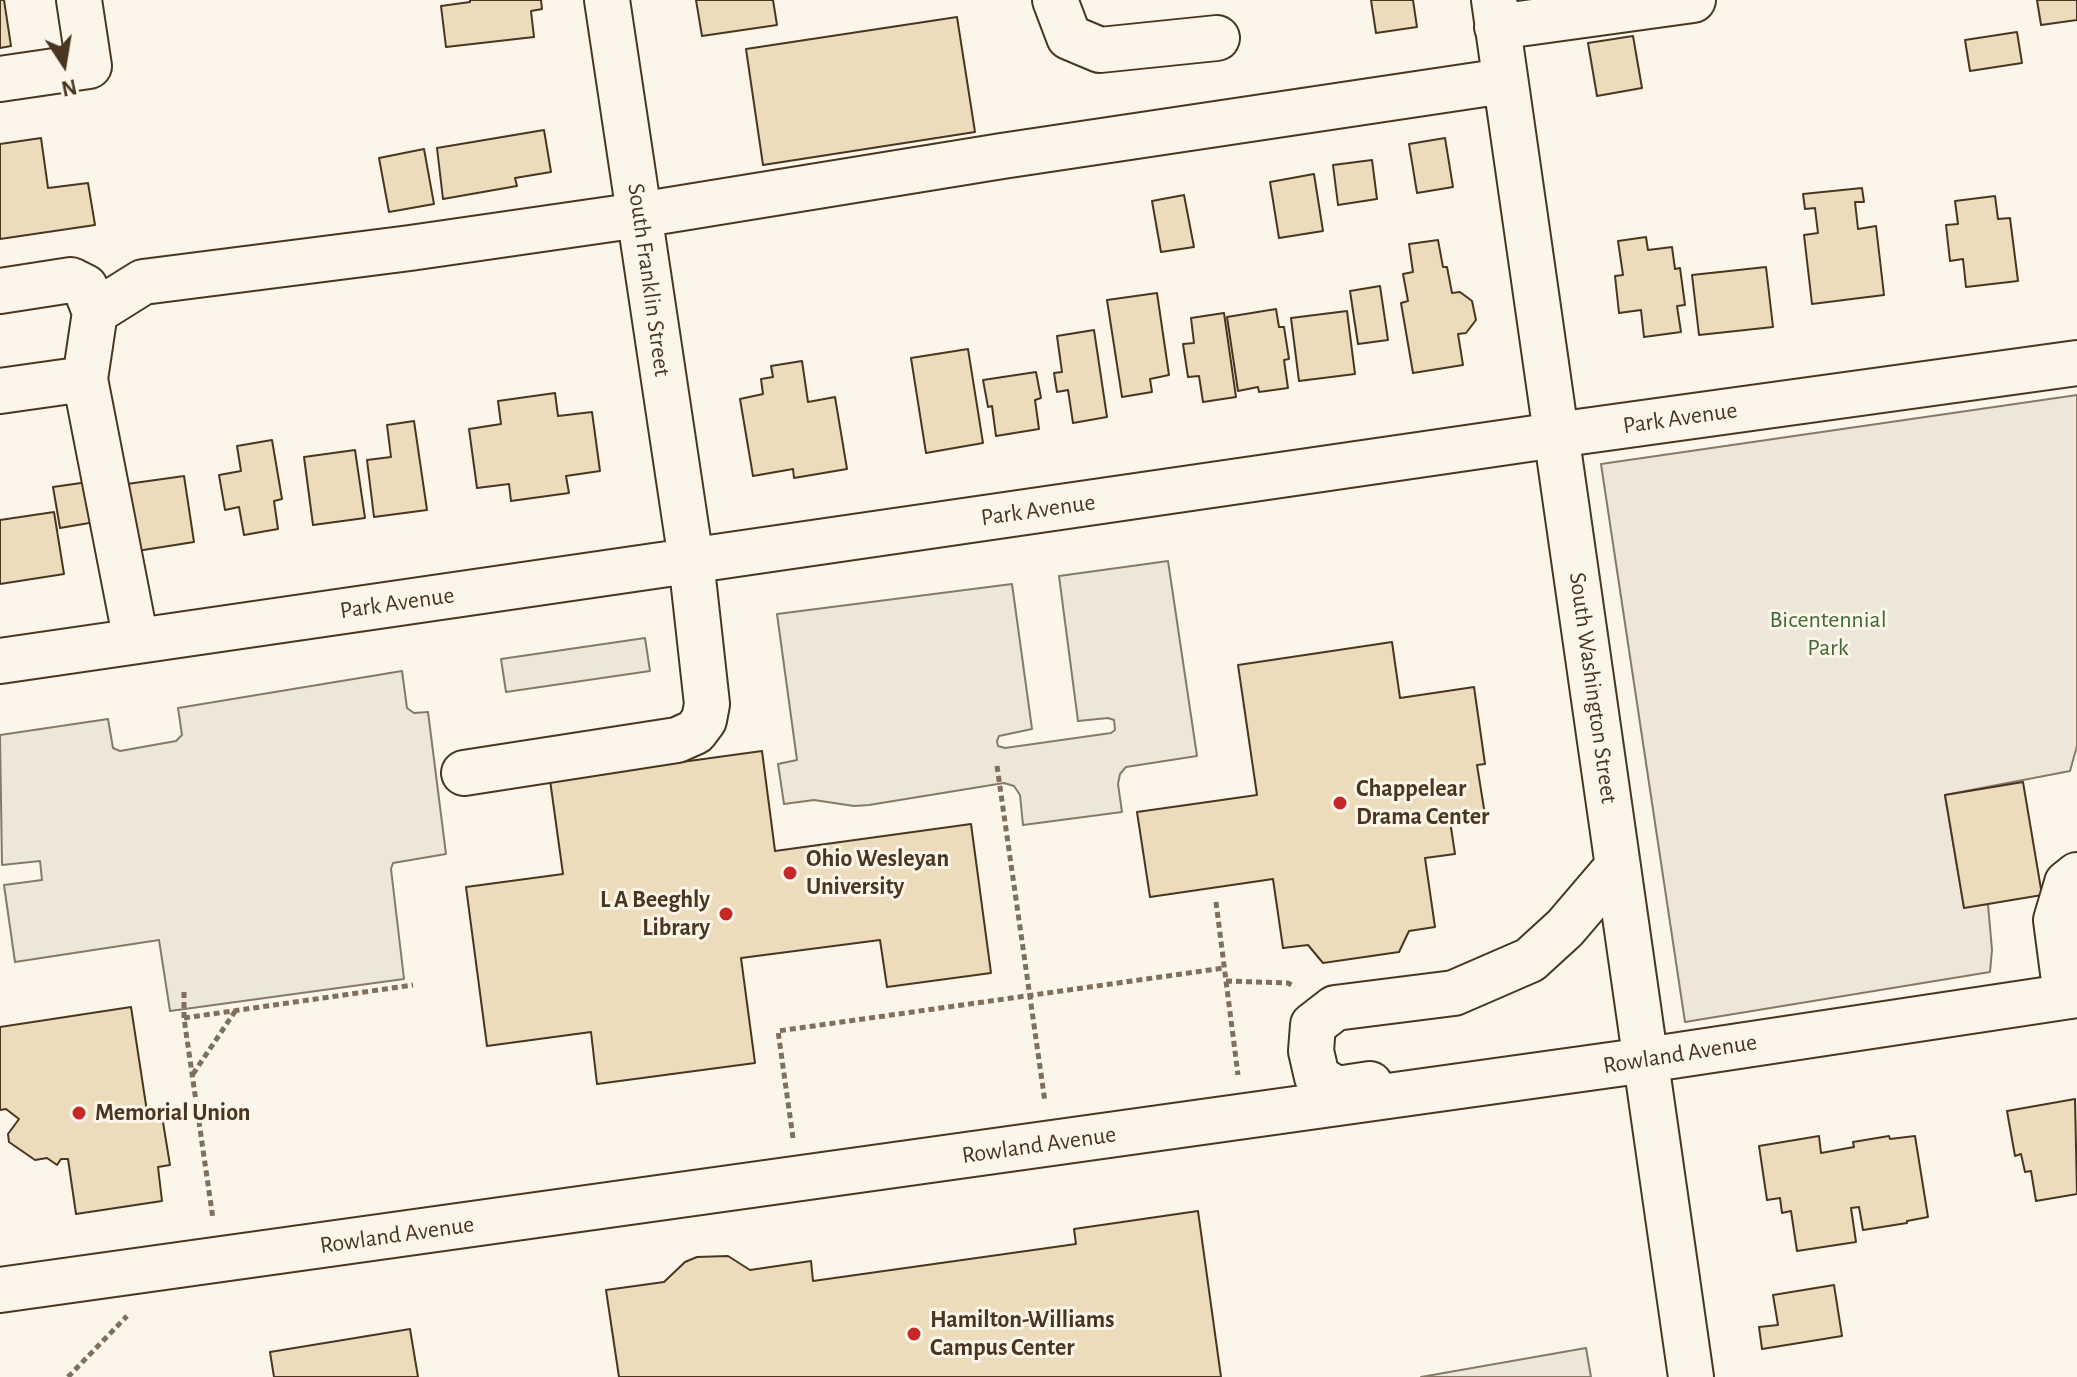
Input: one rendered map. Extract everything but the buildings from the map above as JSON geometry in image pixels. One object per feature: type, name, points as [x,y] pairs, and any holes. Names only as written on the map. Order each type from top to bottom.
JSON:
[{"type":"street","points":[[0,79],[89,66],[79,0]]},
{"type":"street","name":"South Franklin Street","points":[[464,773],[677,740],[695,732],[704,720],[707,704],[691,560],[607,0]]},
{"type":"street","points":[[1055,0],[1069,37],[1100,50],[1217,38]]},
{"type":"street","points":[[1496,14],[1693,0]]},
{"type":"street","name":"South Washington Street","points":[[1496,14],[1691,1377]]},
{"type":"street","points":[[95,312],[143,282],[639,215],[1002,156],[1504,81]]},
{"type":"street","points":[[0,291],[71,280],[85,287],[95,312],[85,379],[136,641]]},
{"type":"street","name":"Park Avenue","points":[[0,661],[1556,435],[2077,363]]},
{"type":"street","points":[[0,391],[85,379]]},
{"type":"street","points":[[1618,866],[1565,928],[1530,960],[1454,993],[1335,1008],[1313,1025],[1311,1051],[1317,1077],[1337,1089],[1645,1052]]},
{"type":"street","points":[[2071,995],[2056,920],[2067,883],[2077,875]]},
{"type":"street","name":"Rowland Avenue","points":[[0,1290],[1243,1116],[1645,1052],[2071,995]]},
{"type":"path","points":[[997,766],[1051,1143]]},
{"type":"path","points":[[1216,902],[1243,1116]]},
{"type":"path","points":[[799,1178],[778,1031],[1224,968]]},
{"type":"path","points":[[1226,981],[1288,983],[1335,1008]]},
{"type":"path","points":[[184,1018],[413,985]]},
{"type":"path","points":[[184,992],[184,1018],[219,1259]]},
{"type":"path","points":[[192,1075],[236,1010]]},
{"type":"path","points":[[68,1377],[175,1266]]},
{"type":"green space","name":"Bicentennial Park","points":[[2077,395],[2077,746],[2070,771],[1945,795],[1964,907],[1988,904],[1992,950],[1990,972],[1685,1022],[1601,464]]},
{"type":"shaded area","points":[[1168,561],[1197,756],[1126,767],[1120,774],[1118,784],[1122,812],[1023,825],[1020,795],[1014,786],[1004,783],[869,805],[814,800],[784,804],[778,764],[797,760],[777,614],[1012,584],[1032,729],[999,736],[998,746],[1005,748],[1115,730],[1114,720],[1108,718],[1078,721],[1059,576]]},
{"type":"shaded area","points":[[645,638],[650,671],[506,692],[501,659]]},
{"type":"shaded area","points":[[402,671],[407,708],[414,713],[428,712],[446,854],[393,863],[391,869],[404,979],[170,1011],[159,940],[15,962],[4,885],[42,880],[40,861],[2,865],[0,735],[108,719],[113,748],[120,751],[176,741],[182,735],[178,708]]},
{"type":"shaded area","points":[[1586,1348],[1591,1377],[1421,1377]]},
{"type":"place","name":"Chappelear Drama Center","points":[[1340,803]]},
{"type":"place","name":"Ohio Wesleyan University","points":[[790,873]]},
{"type":"place","name":"L A Beeghly Library","points":[[726,914]]},
{"type":"place","name":"Memorial Union","points":[[79,1113]]},
{"type":"place","name":"Hamilton-Williams Campus Center","points":[[914,1334]]}]
